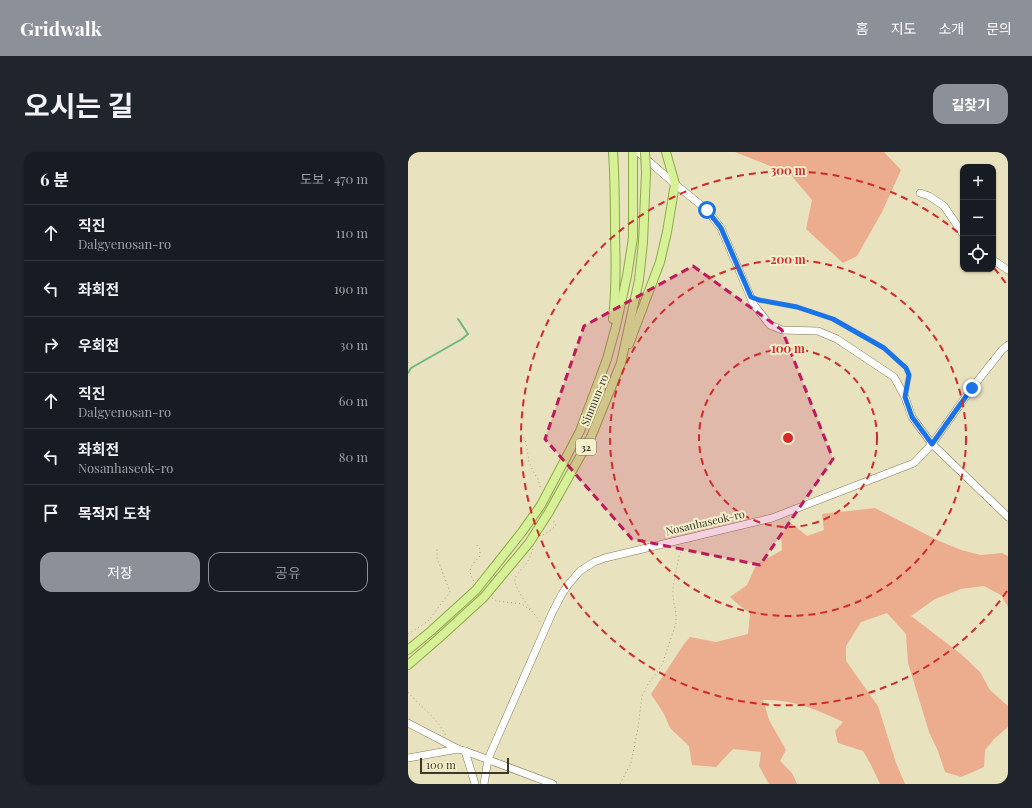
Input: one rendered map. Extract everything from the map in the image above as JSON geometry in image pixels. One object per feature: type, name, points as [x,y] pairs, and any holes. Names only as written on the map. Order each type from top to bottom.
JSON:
[{"type":"main road","points":[[610,345],[616,281],[615,178],[613,152]]},
{"type":"main road","name":"Sinmun-ro","points":[[408,650],[476,590],[541,505],[580,431],[607,359],[627,276],[633,238],[633,152]]},
{"type":"main road","name":"Sinmun-ro","points":[[408,664],[484,597],[529,543],[549,512],[591,437],[621,363],[639,280],[643,242],[646,173],[645,152]]},
{"type":"main road","points":[[621,363],[638,323],[660,262],[667,232],[675,184],[666,152]]},
{"type":"street","points":[[638,152],[707,210],[721,228],[754,305],[770,325],[782,330],[818,332],[837,339],[894,377],[905,397],[912,417],[932,444],[1008,517]]},
{"type":"street","points":[[920,193],[929,196],[944,206],[960,230]]},
{"type":"street","points":[[996,262],[1008,270]]},
{"type":"street","name":"Nosanhaseok-ro","points":[[484,784],[488,759],[545,628],[568,585],[580,571],[594,562],[605,558],[772,518],[914,463],[932,444],[972,388],[1002,350],[1008,345]]},
{"type":"street","points":[[408,723],[462,750],[553,784]]},
{"type":"street","points":[[408,758],[462,750]]},
{"type":"street","points":[[462,750],[475,784]]},
{"type":"path","points":[[751,297],[759,300],[797,307],[833,319],[884,348],[906,368],[909,375],[905,397]]},
{"type":"path","points":[[521,430],[526,442],[529,462],[538,479],[541,491]]},
{"type":"path","points":[[540,537],[556,525],[553,520]]},
{"type":"path","points":[[620,784],[631,763],[638,728],[642,696],[648,684],[662,665],[676,623],[673,587],[679,556],[687,538]]},
{"type":"path","points":[[474,582],[469,575],[469,570],[480,556],[480,549],[476,544]]},
{"type":"path","points":[[534,547],[527,563],[517,575],[515,580],[516,587],[545,628]]},
{"type":"path","points":[[408,634],[429,620],[450,592],[436,558],[437,549]]},
{"type":"path","points":[[492,598],[497,601],[522,604],[531,610]]},
{"type":"path","points":[[408,692],[420,706],[437,721],[444,731],[449,744]]},
{"type":"highlighted area","points":[[693,266],[782,330],[833,459],[760,565],[632,539],[545,439],[584,326]]},
{"type":"shaded area","points":[[735,152],[884,152],[901,170],[882,212],[857,256],[843,263],[806,229],[812,200],[790,174]]},
{"type":"shaded area","points":[[875,508],[937,540],[961,550],[981,555],[1002,553],[1008,556],[1008,607],[1001,595],[984,586],[961,589],[935,599],[911,616],[961,654],[980,672],[990,690],[1008,706],[1008,727],[994,739],[985,750],[984,767],[961,777],[945,772],[938,751],[929,732],[908,663],[906,634],[887,613],[861,622],[846,646],[846,661],[878,706],[896,763],[905,784],[880,784],[863,751],[838,743],[835,731],[843,722],[804,706],[774,700],[763,700],[769,720],[786,750],[780,761],[792,773],[797,784],[769,784],[759,766],[761,752],[733,749],[716,767],[692,765],[689,746],[670,728],[664,714],[651,694],[684,644],[690,637],[716,642],[748,634],[750,613],[730,597],[747,585],[756,565],[782,550],[781,534],[791,523],[807,536],[824,530],[822,514]]},
{"type":"waterway","points":[[408,373],[411,368],[462,339],[468,334],[458,319]]},
{"type":"route","points":[[707,210],[721,228],[751,297],[759,300],[797,307],[833,319],[884,348],[906,368],[909,375],[908,388],[905,397],[912,417],[932,444],[972,388]]}]
